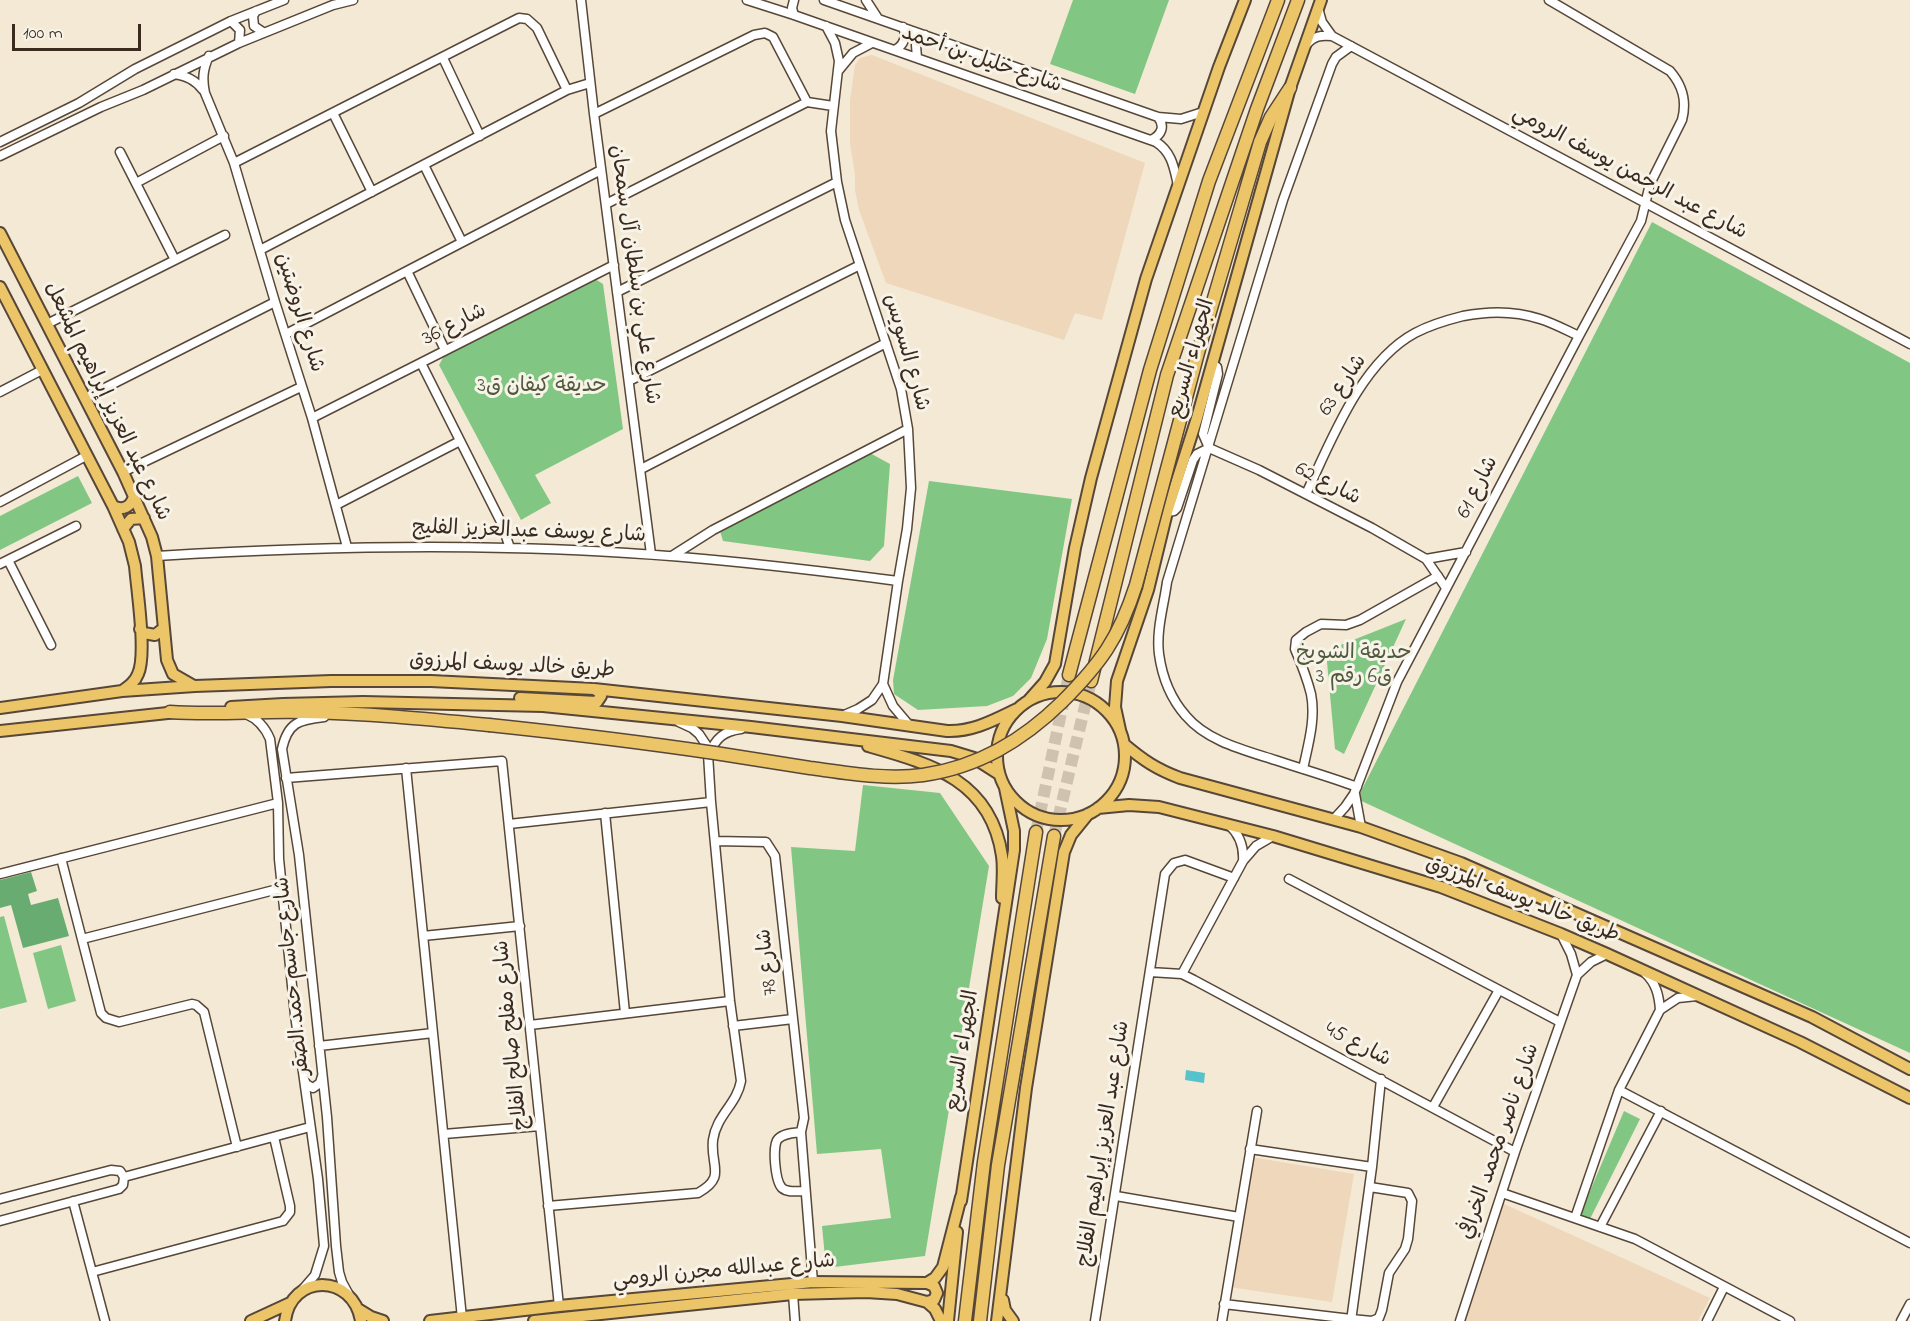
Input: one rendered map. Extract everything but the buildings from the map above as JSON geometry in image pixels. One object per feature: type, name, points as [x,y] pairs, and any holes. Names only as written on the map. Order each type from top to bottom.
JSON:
[{"type":"highway","name":"الجهراء السريع","points":[[1070,675],[1150,370],[1209,181],[1278,0]]},
{"type":"highway","name":"الجهراء السريع","points":[[1091,681],[1167,375],[1257,109],[1298,0]]},
{"type":"highway","points":[[170,712],[362,714],[489,724],[882,776],[922,775],[940,771],[968,763],[1017,741],[1042,721],[1088,675],[1104,656],[1128,610],[1199,349],[1260,142],[1271,117],[1290,87]]},
{"type":"highway","name":"الجهراء السريع","points":[[965,1321],[984,1162],[1036,832]]},
{"type":"highway","points":[[980,1321],[998,1165],[1054,836]]},
{"type":"main road","points":[[1029,700],[1045,682],[1054,664],[1075,548],[1091,478],[1146,279],[1203,112],[1245,0]]},
{"type":"main road","name":"الجهراء السريع","points":[[1120,730],[1115,707],[1117,681],[1148,590],[1167,512],[1212,363],[1290,87],[1319,3]]},
{"type":"main road","name":"شارع عبد العزيز إبراهيم المشعل","points":[[0,233],[6,254],[47,324],[123,472],[152,537],[157,556],[167,660],[179,679],[195,686]]},
{"type":"main road","name":"شارع عبد العزيز إبراهيم المشعل","points":[[1,291],[112,506],[132,552],[142,658],[141,668],[132,684],[122,691]]},
{"type":"main road","points":[[112,506],[126,508],[134,496]]},
{"type":"main road","points":[[123,529],[131,519],[144,519]]},
{"type":"main road","points":[[140,629],[149,635],[155,635],[164,628]]},
{"type":"main road","name":"طريق خالد يوسف المرزوق","points":[[0,708],[122,691],[321,681],[431,681],[594,689],[842,716],[947,731],[965,730],[985,725],[1017,708]]},
{"type":"main road","points":[[472,703],[509,698],[597,702],[601,696],[594,689]]},
{"type":"main road","points":[[1055,692],[1082,695],[1098,703],[1111,715],[1120,730],[1125,758],[1123,773],[1109,798],[1088,814],[1061,820],[1035,815],[1013,799],[1005,788],[996,760],[999,739],[1008,719],[1017,708],[1029,700],[1055,692]]},
{"type":"main road","name":"طريق خالد يوسف المرزوق","points":[[0,731],[170,712],[283,704],[363,702],[543,706],[751,727],[956,752],[980,761],[999,774]]},
{"type":"main road","points":[[836,737],[931,766],[958,781],[979,802],[995,830],[1002,858],[1000,943]]},
{"type":"main road","name":"طريق خالد يوسف المرزوق","points":[[1124,744],[1145,762],[1160,771],[1361,827],[1461,863],[1812,1017],[1910,1069]]},
{"type":"main road","name":"الجهراء السريع","points":[[948,1321],[961,1197],[1014,850],[1014,831],[1005,788]]},
{"type":"main road","name":"طريق خالد يوسف المرزوق","points":[[1098,808],[1129,805],[1159,807],[1274,836],[1441,887],[1608,954],[1800,1042],[1910,1098]]},
{"type":"main road","points":[[997,1321],[1026,1088],[1064,852],[1071,835],[1088,814]]},
{"type":"main road","points":[[927,1283],[935,1278],[943,1267],[961,1197]]},
{"type":"main road","points":[[1002,1276],[1005,1310],[1013,1321]]},
{"type":"main road","name":"شارع عبدالله مجرن الرومي","points":[[430,1321],[559,1306],[813,1282],[927,1283]]},
{"type":"main road","points":[[927,1283],[934,1286],[937,1293],[934,1300],[927,1302]]},
{"type":"main road","points":[[285,1321],[290,1303],[300,1292],[320,1285],[331,1285],[350,1295],[358,1309],[361,1321]]},
{"type":"main road","name":"شارع عبدالله مجرن الرومي","points":[[534,1321],[827,1292],[878,1292],[897,1294],[927,1302]]},
{"type":"main road","points":[[927,1302],[935,1309],[941,1321]]},
{"type":"main road","points":[[251,1321],[290,1303]]},
{"type":"main road","points":[[358,1309],[383,1321]]},
{"type":"street","points":[[0,156],[101,107],[127,86],[231,21],[284,0]]},
{"type":"street","name":"شارع علي بن سلطان آل سمحان","points":[[581,0],[651,554]]},
{"type":"street","name":"شارع خليل بن أحمد","points":[[747,0],[1151,140],[1162,145],[1170,155],[1178,185]]},
{"type":"street","points":[[794,0],[792,8],[794,15]]},
{"type":"street","points":[[866,0],[877,17]]},
{"type":"street","name":"شارع 61","points":[[1334,819],[1356,790],[1390,695],[1578,336],[1641,221],[1650,184],[1682,120],[1684,102],[1680,86],[1670,71],[1549,0]]},
{"type":"street","points":[[0,142],[79,103],[127,86],[174,74],[263,32],[349,1]]},
{"type":"street","name":"شارع خليل بن أحمد","points":[[832,1],[1158,117],[1181,119],[1203,112]]},
{"type":"street","points":[[1319,3],[1322,22],[1332,36]]},
{"type":"street","points":[[256,11],[253,16],[254,26],[263,32]]},
{"type":"street","points":[[234,163],[443,58],[511,20],[519,18],[527,20],[537,28],[567,90]]},
{"type":"street","points":[[231,21],[240,30],[239,43]]},
{"type":"street","name":"شارع السويس","points":[[826,26],[835,43],[839,61],[831,131],[837,182],[845,220],[901,389],[908,429],[911,488],[908,529],[898,581],[884,684]]},
{"type":"street","points":[[895,50],[904,40],[903,27]]},
{"type":"street","points":[[594,114],[754,35],[765,33],[773,37],[807,102]]},
{"type":"street","points":[[917,58],[916,45],[918,40],[925,35]]},
{"type":"street","points":[[1302,51],[1312,38],[1318,35],[1332,36]]},
{"type":"street","name":"شارع عبد الرحمن يوسف الرومي","points":[[1332,36],[1910,344]]},
{"type":"street","points":[[839,71],[853,53],[872,43]]},
{"type":"street","name":"الجهراء السريع","points":[[1302,769],[1235,747],[1210,736],[1186,717],[1162,673],[1159,635],[1167,582],[1185,518],[1209,448],[1283,200],[1332,64],[1336,57],[1351,46]]},
{"type":"street","name":"شارع الروضتين","points":[[205,93],[204,68],[209,56]]},
{"type":"street","points":[[443,58],[480,136]]},
{"type":"street","name":"شارع الروضتين","points":[[174,74],[186,76],[197,83],[205,93],[234,163],[274,302],[312,418],[347,547]]},
{"type":"street","points":[[260,250],[567,90],[590,83]]},
{"type":"street","points":[[606,204],[807,102],[833,105]]},
{"type":"street","points":[[333,113],[372,192]]},
{"type":"street","points":[[1151,140],[1162,130],[1158,117]]},
{"type":"street","points":[[136,183],[224,136]]},
{"type":"street","points":[[120,152],[175,260]]},
{"type":"street","points":[[423,165],[462,242]]},
{"type":"street","points":[[286,334],[601,170]]},
{"type":"street","points":[[617,292],[837,182]]},
{"type":"street","points":[[47,324],[225,235]]},
{"type":"street","name":"شارع 36","points":[[312,418],[614,265]]},
{"type":"street","points":[[629,381],[860,265]]},
{"type":"street","points":[[407,271],[445,350]]},
{"type":"street","points":[[85,398],[274,302]]},
{"type":"street","name":"شارع 63","points":[[1306,495],[1344,413],[1359,389],[1385,358],[1415,333],[1449,319],[1478,313],[1499,312],[1540,319],[1578,336]]},
{"type":"street","points":[[640,469],[886,343]]},
{"type":"street","points":[[421,363],[501,522],[510,548]]},
{"type":"street","points":[[1167,512],[1177,508],[1195,456],[1209,448],[1203,434],[1218,374],[1217,367],[1212,363]]},
{"type":"street","points":[[0,392],[42,370]]},
{"type":"street","points":[[123,472],[301,387]]},
{"type":"street","points":[[672,556],[713,530],[908,429]]},
{"type":"street","points":[[336,505],[460,441]]},
{"type":"street","name":"شارع 62","points":[[1209,448],[1259,470],[1372,528],[1426,559],[1446,588]]},
{"type":"street","points":[[0,502],[86,456]]},
{"type":"street","points":[[51,645],[4,562],[76,526]]},
{"type":"street","name":"شارع يوسف عبدالعزيز الفليج","points":[[157,556],[347,547],[510,548],[651,554],[787,567],[898,581]]},
{"type":"street","points":[[1426,559],[1466,552]]},
{"type":"street","points":[[1361,827],[1356,790],[1302,769],[1311,729],[1312,709],[1309,687],[1295,648],[1296,640],[1322,624],[1346,625],[1360,620],[1438,576]]},
{"type":"street","points":[[842,716],[872,700],[884,684],[894,706],[909,725]]},
{"type":"street","name":"شارع جاسم حمد الصقر","points":[[242,713],[260,723],[266,729],[270,739],[278,803],[282,888],[303,1079],[318,1179],[324,1246],[315,1275],[300,1292]]},
{"type":"street","name":"شارع جاسم حمد الصقر","points":[[350,1295],[339,1272],[299,855],[282,749],[291,728],[300,721],[362,714]]},
{"type":"street","points":[[548,1206],[698,1193],[711,1186],[715,1178],[713,1141],[715,1131],[736,1098],[741,1081],[730,1001],[708,754],[705,742],[696,730],[669,718]]},
{"type":"street","points":[[708,754],[722,735],[731,730],[751,727]]},
{"type":"street","name":"شارع مفلح صالح الفلاح","points":[[406,768],[502,761],[559,1306]]},
{"type":"street","points":[[286,778],[406,768],[462,1318]]},
{"type":"street","points":[[509,824],[711,802]]},
{"type":"street","points":[[0,874],[278,803]]},
{"type":"street","points":[[604,813],[625,1013]]},
{"type":"street","points":[[1227,823],[1241,840],[1244,850],[1243,861]]},
{"type":"street","points":[[1150,972],[1182,974],[1243,861],[1256,846],[1274,836]]},
{"type":"street","name":"شارع 78","points":[[715,841],[761,840],[766,842],[775,856],[804,1118],[801,1132],[813,1282]]},
{"type":"street","points":[[279,858],[282,850],[289,845],[296,849],[299,855]]},
{"type":"street","points":[[61,858],[101,1013],[106,1018],[119,1022],[192,1004],[204,1012],[237,1147]]},
{"type":"street","name":"شارع عبد العزيز إبراهيم الفلاج","points":[[1095,1321],[1163,881],[1169,866],[1179,860],[1185,860],[1234,878]]},
{"type":"street","points":[[1289,879],[1560,1022]]},
{"type":"street","points":[[82,939],[282,888]]},
{"type":"street","points":[[423,936],[520,926]]},
{"type":"street","points":[[1561,934],[1571,954],[1577,975],[1591,963],[1608,954]]},
{"type":"street","points":[[1575,1218],[1619,1090],[1660,1010],[1660,999],[1656,988],[1642,970]]},
{"type":"street","name":"شارع 45","points":[[1182,974],[1515,1152]]},
{"type":"street","name":"شارع ناصر محمد الخرافي","points":[[1461,1321],[1515,1152],[1577,975]]},
{"type":"street","points":[[1433,1107],[1499,990]]},
{"type":"street","points":[[1660,1010],[1678,998],[1699,996]]},
{"type":"street","points":[[530,1026],[730,1001]]},
{"type":"street","points":[[733,1026],[793,1019]]},
{"type":"street","points":[[319,1046],[433,1033]]},
{"type":"street","points":[[303,1079],[313,1088],[320,1083],[322,1077]]},
{"type":"street","points":[[1351,1320],[1370,1187],[1382,1079]]},
{"type":"street","points":[[1619,1090],[1910,1243]]},
{"type":"street","points":[[1222,1321],[1257,1111]]},
{"type":"street","points":[[1600,1227],[1660,1111]]},
{"type":"street","points":[[444,1134],[540,1126]]},
{"type":"street","points":[[124,1177],[310,1127]]},
{"type":"street","points":[[801,1132],[777,1140],[775,1145],[777,1179],[784,1190],[805,1191]]},
{"type":"street","points":[[92,1272],[283,1221],[290,1212],[290,1206],[274,1137]]},
{"type":"street","points":[[1250,1149],[1372,1167]]},
{"type":"street","points":[[0,1199],[111,1170],[120,1171],[124,1177],[123,1185],[119,1189],[0,1221]]},
{"type":"street","points":[[1224,1304],[1351,1320],[1372,1321],[1379,1318],[1389,1274],[1405,1249],[1408,1239],[1412,1201],[1410,1195],[1370,1187]]},
{"type":"street","points":[[1502,1193],[1635,1239],[1790,1321]]},
{"type":"street","points":[[1116,1196],[1239,1217]]},
{"type":"street","points":[[73,1201],[105,1321]]},
{"type":"street","points":[[1707,1321],[1724,1287]]},
{"type":"street","points":[[793,1294],[795,1321]]},
{"type":"street","points":[[1901,1321],[1910,1304]]},
{"type":"shaded area","points":[[872,55],[1145,163],[1102,320],[1075,313],[1064,340],[886,283],[859,210],[850,144],[850,100],[855,65],[860,58]]},
{"type":"shaded area","points":[[1251,1157],[1354,1174],[1332,1302],[1229,1287]]},
{"type":"shaded area","points":[[1502,1203],[1710,1298],[1698,1321],[1464,1321]]},
{"type":"green space","points":[[1073,0],[1169,0],[1135,94],[1050,64]]},
{"type":"green space","points":[[1652,222],[1910,363],[1910,1053],[1357,799]]},
{"type":"green space","name":"حديقة كيفان ق3","points":[[595,279],[603,284],[623,429],[535,475],[551,503],[521,520],[439,365],[444,356]]},
{"type":"green space","points":[[868,452],[890,464],[884,546],[870,561],[723,541],[720,531]]},
{"type":"green space","points":[[78,476],[92,503],[0,550],[0,516]]},
{"type":"green space","points":[[929,481],[1072,499],[1047,639],[1031,678],[1013,696],[987,706],[918,710],[894,694],[893,680]]},
{"type":"green space","name":"حديقة الشويخ ق6 رقم 3","points":[[1406,619],[1344,754],[1335,749],[1327,662],[1323,652]]},
{"type":"green space","points":[[863,785],[940,793],[989,866],[925,1256],[826,1268],[822,1226],[891,1218],[881,1149],[817,1154],[791,847],[855,851]]},
{"type":"green space","points":[[31,872],[37,891],[28,894],[31,905],[58,898],[69,936],[23,948],[11,905],[0,908],[0,880]]},
{"type":"green space","points":[[4,916],[27,1002],[0,1009],[0,917]]},
{"type":"green space","points":[[61,945],[76,1001],[48,1009],[33,953]]},
{"type":"green space","points":[[1624,1111],[1640,1119],[1589,1221],[1579,1217]]},
{"type":"water","points":[[1186,1070],[1205,1073],[1204,1083],[1185,1080]]},
{"type":"tunnel","points":[[1036,832],[1069,675]]},
{"type":"tunnel","points":[[1054,836],[1091,681]]}]
